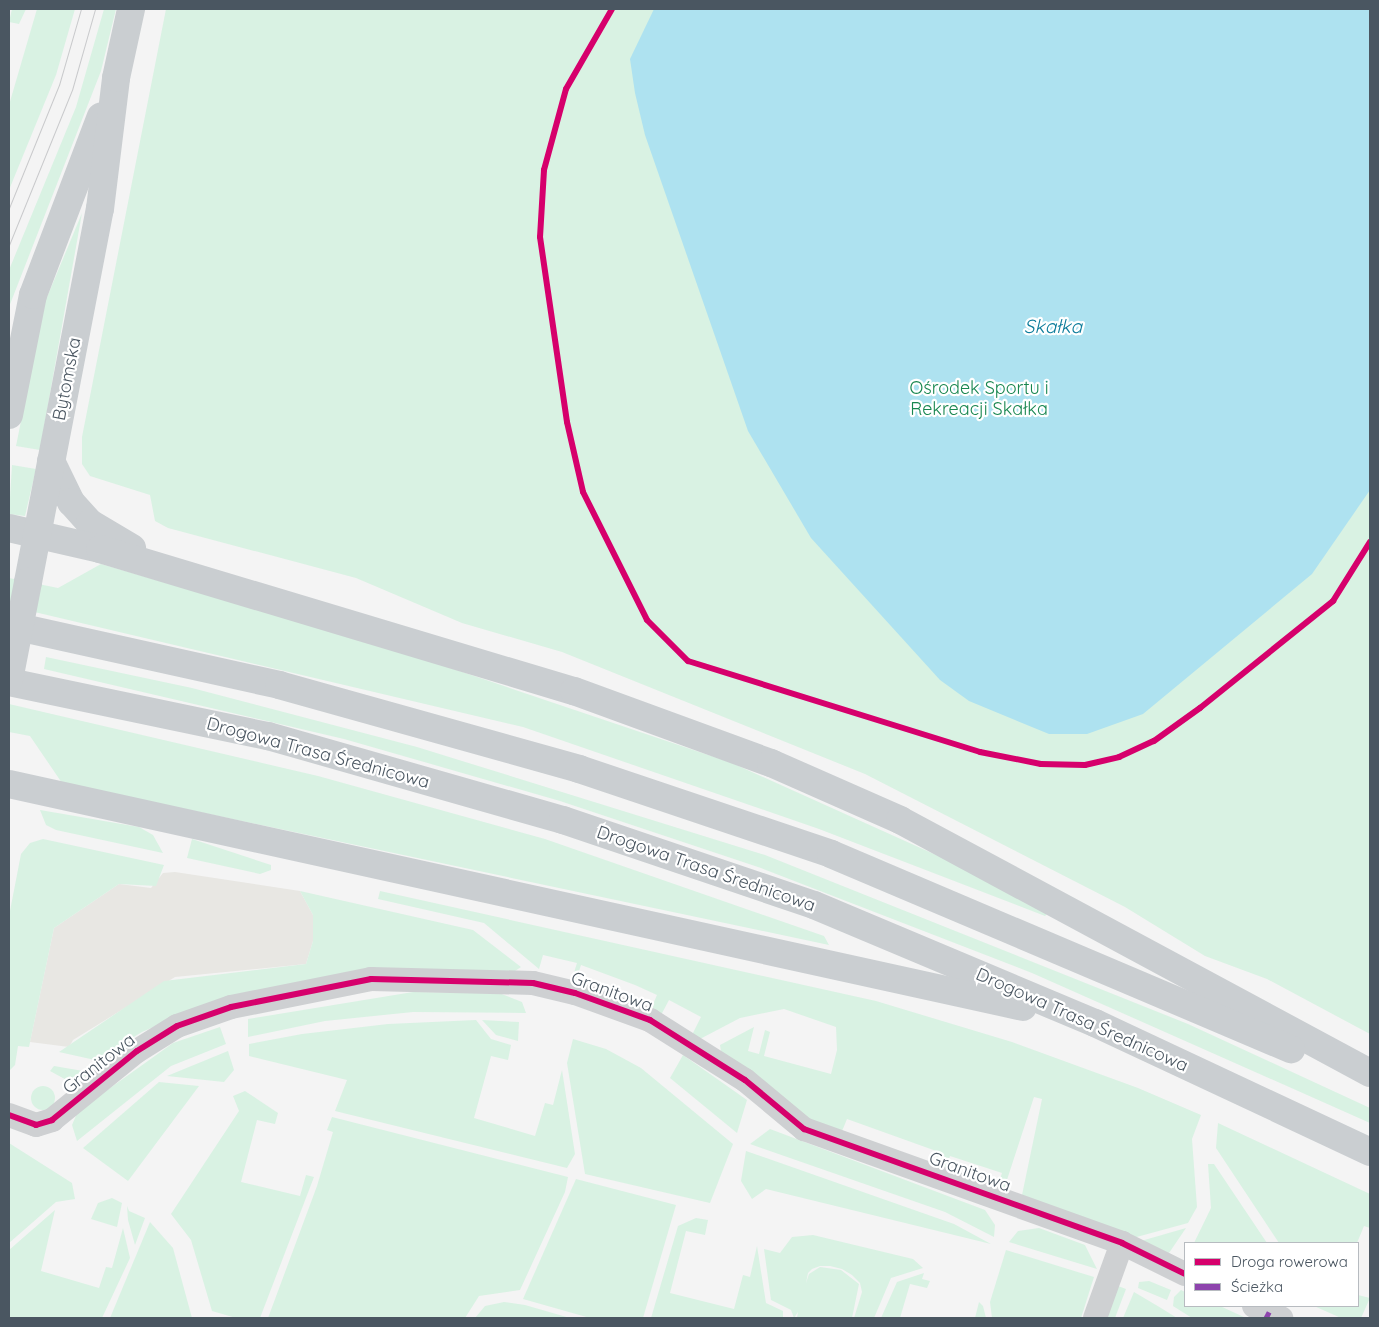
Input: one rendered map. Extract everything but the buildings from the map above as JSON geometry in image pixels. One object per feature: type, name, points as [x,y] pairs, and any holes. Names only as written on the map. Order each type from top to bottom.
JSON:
[{"type":"main road","name":"Bytomska","points":[[9,681],[100,209],[116,78],[131,9]]},
{"type":"main road","name":"Bytomska","points":[[9,415],[33,295],[116,78]]},
{"type":"main road","points":[[51,461],[71,502],[90,523],[184,575]]},
{"type":"main road","points":[[9,528],[38,533],[184,575],[574,691],[771,763],[900,820],[1370,1073]]},
{"type":"main road","points":[[9,625],[279,685],[598,775],[831,854],[1169,994],[1370,1085]]},
{"type":"main road","name":"Drogowa Trasa Średnicowa","points":[[9,681],[268,736],[563,820],[814,905],[1095,1023],[1370,1152]]},
{"type":"main road","points":[[9,784],[1095,1023]]},
{"type":"main road","points":[[9,800],[36,790]]},
{"type":"street","name":"Granitowa","points":[[9,1115],[36,1125],[52,1120],[137,1051],[177,1026],[231,1007],[371,979],[497,979],[575,992],[650,1020],[745,1080],[804,1129],[1122,1243],[1184,1274]]},
{"type":"street","points":[[1094,1318],[1122,1243]]},
{"type":"shaded area","points":[[175,872],[300,891],[313,915],[313,941],[306,964],[175,977],[73,1040],[69,1047],[30,1042],[54,928],[119,884],[151,888],[163,873]]},
{"type":"green space","points":[[12,9],[26,9],[19,24],[9,22]]},
{"type":"green space","points":[[37,9],[75,9],[56,75],[9,190],[9,105]]},
{"type":"green space","points":[[104,9],[116,9],[101,71],[9,307],[9,270],[76,107]]},
{"type":"green space","name":"Ośrodek Sportu i Rekreacji Skałka","points":[[166,9],[1370,9],[1370,1034],[1267,979],[1205,956],[1125,907],[865,774],[562,652],[462,623],[356,578],[168,528],[155,521],[150,495],[90,476],[82,464],[82,437]]},
{"type":"green space","points":[[82,213],[40,450],[16,446],[45,302]]},
{"type":"green space","points":[[12,465],[36,469],[25,516],[9,514]]},
{"type":"green space","points":[[101,564],[394,649],[732,763],[1016,891],[1050,911],[1045,916],[819,829],[523,727],[9,606],[9,578],[58,588]]},
{"type":"green space","points":[[46,657],[192,688],[417,747],[765,855],[1188,1024],[1370,1108],[1370,1123],[1032,973],[761,868],[560,801],[344,739],[44,669]]},
{"type":"green space","points":[[9,704],[318,776],[545,839],[824,936],[829,945],[62,783],[30,736],[9,732]]},
{"type":"green space","points":[[40,810],[139,827],[153,835],[163,853],[56,830],[46,825]]},
{"type":"green space","points":[[43,839],[164,865],[156,886],[119,884],[54,928],[29,1047],[18,1046],[15,1065],[9,1071],[9,916],[21,854],[30,843]]},
{"type":"green space","points":[[192,839],[271,865],[271,870],[260,874],[187,858]]},
{"type":"green space","points":[[300,891],[473,930],[521,967],[515,971],[183,1014],[142,1032],[95,1060],[59,1052],[164,981],[306,964],[313,941],[313,915]]},
{"type":"green space","points":[[380,891],[876,1001],[1012,1042],[1138,1088],[1201,1115],[1192,1139],[1197,1207],[1188,1223],[1133,1238],[1022,1195],[1042,1099],[1034,1097],[1004,1189],[996,1191],[1002,1173],[950,1156],[944,1173],[933,1169],[939,1152],[847,1119],[840,1136],[810,1125],[721,1051],[720,1045],[754,1027],[748,1051],[759,1054],[765,1030],[770,1032],[764,1056],[831,1074],[837,1050],[836,1027],[784,1009],[740,1018],[700,1039],[692,1035],[701,1017],[669,1000],[660,1017],[650,1011],[657,995],[635,985],[581,965],[575,983],[571,982],[577,963],[543,955],[539,969],[484,923],[378,899]]},
{"type":"green space","points":[[413,992],[499,993],[522,1002],[526,1013],[413,1012],[325,1021],[248,1037],[248,1019]]},
{"type":"green space","points":[[476,1020],[491,1039],[511,1045],[508,1060],[491,1056],[474,1118],[535,1136],[545,1103],[553,1105],[562,1070],[575,1154],[567,1168],[335,1111],[347,1080],[249,1056],[249,1044],[302,1034],[388,1024]]},
{"type":"green space","points":[[482,1020],[519,1022],[518,1041],[496,1035]]},
{"type":"green space","points":[[220,1027],[226,1044],[171,1066],[77,1141],[72,1125],[78,1111],[173,1043]]},
{"type":"green space","points":[[573,1039],[606,1049],[641,1068],[733,1144],[710,1203],[585,1174],[567,1063]]},
{"type":"green space","points":[[228,1051],[234,1070],[224,1082],[167,1076]]},
{"type":"green space","points":[[683,1055],[747,1100],[737,1133],[670,1078]]},
{"type":"green space","points":[[54,1066],[89,1072],[89,1074],[72,1083],[50,1071]]},
{"type":"green space","points":[[159,1082],[199,1086],[128,1181],[83,1148]]},
{"type":"green space","points":[[43,1086],[52,1089],[55,1098],[52,1107],[43,1110],[34,1107],[31,1098],[34,1089]]},
{"type":"green space","points":[[245,1091],[278,1113],[275,1124],[257,1120],[241,1182],[300,1196],[306,1175],[314,1177],[260,1318],[236,1318],[212,1311],[191,1240],[171,1214],[239,1111],[233,1096]]},
{"type":"green space","points":[[332,1117],[568,1177],[565,1192],[520,1290],[479,1296],[465,1318],[268,1318],[317,1186],[333,1132],[327,1130]]},
{"type":"green space","points":[[1218,1123],[1370,1194],[1370,1228],[1364,1226],[1357,1242],[1278,1242],[1216,1148]]},
{"type":"green space","points":[[770,1129],[985,1210],[995,1225],[994,1237],[945,1212],[750,1144]]},
{"type":"green space","points":[[9,1143],[72,1183],[75,1199],[56,1202],[9,1243]]},
{"type":"green space","points":[[746,1151],[954,1224],[991,1244],[766,1189],[752,1199],[741,1181]]},
{"type":"green space","points":[[1208,1164],[1214,1164],[1266,1242],[1194,1242],[1211,1208]]},
{"type":"green space","points":[[576,1179],[676,1205],[643,1318],[590,1318],[523,1299]]},
{"type":"green space","points":[[112,1198],[122,1203],[117,1227],[91,1219],[98,1203]]},
{"type":"green space","points":[[127,1206],[129,1211],[145,1218],[135,1245],[128,1220]]},
{"type":"green space","points":[[55,1210],[41,1271],[99,1288],[106,1267],[112,1268],[123,1228],[130,1258],[102,1318],[9,1318],[9,1250]]},
{"type":"green space","points":[[696,1218],[708,1220],[705,1235],[686,1231],[670,1293],[734,1309],[743,1275],[750,1277],[757,1246],[766,1303],[783,1311],[783,1318],[651,1318],[678,1226]]},
{"type":"green space","points":[[150,1222],[173,1248],[192,1318],[110,1318]]},
{"type":"green space","points":[[1039,1228],[1085,1245],[1097,1269],[1009,1242],[1018,1231]]},
{"type":"green space","points":[[1186,1228],[1169,1253],[1141,1241]]},
{"type":"green space","points":[[813,1235],[913,1259],[923,1268],[891,1278],[874,1318],[854,1318],[862,1292],[860,1283],[852,1275],[842,1269],[830,1266],[820,1266],[812,1269],[808,1273],[806,1283],[809,1274],[820,1267],[841,1270],[859,1284],[852,1318],[797,1318],[798,1312],[794,1318],[791,1310],[771,1300],[764,1249],[780,1253],[792,1237]]},
{"type":"green space","points":[[1006,1250],[1094,1277],[1081,1318],[992,1318],[990,1302]]},
{"type":"green space","points":[[924,1273],[922,1279],[930,1281],[927,1288],[910,1284],[900,1318],[881,1318],[897,1282]]},
{"type":"green space","points":[[1149,1281],[1171,1290],[1167,1300],[1138,1288],[1139,1282]]},
{"type":"green space","points":[[1118,1286],[1126,1289],[1115,1318],[1105,1318]]},
{"type":"green space","points":[[1181,1290],[1184,1292],[1184,1307],[1222,1307],[1246,1318],[1192,1318],[1173,1306],[1174,1297]]},
{"type":"green space","points":[[1134,1292],[1161,1308],[1177,1318],[1123,1318]]},
{"type":"green space","points":[[1359,1295],[1370,1298],[1361,1318],[1341,1318],[1316,1307],[1359,1307]]},
{"type":"green space","points":[[504,1302],[525,1305],[570,1318],[475,1318],[485,1306]]},
{"type":"green space","points":[[979,1302],[983,1306],[986,1318],[975,1318]]},
{"type":"water","name":"Skałka","points":[[654,9],[1370,9],[1370,490],[1312,574],[1143,714],[1087,734],[1049,734],[969,701],[940,680],[811,538],[748,431],[645,135],[635,93],[630,59]]},
{"type":"tram line","points":[[9,208],[59,85],[81,9]]},
{"type":"tram line","points":[[9,245],[72,90],[95,9]]},
{"type":"marked path","points":[[1266,1318],[1269,1312]]},
{"type":"cycle path","points":[[612,9],[566,89],[544,170],[540,237],[567,422],[583,492],[647,620],[688,661],[980,752],[1041,764],[1085,765],[1119,757],[1154,741],[1200,708],[1333,601],[1370,542]]},
{"type":"cycle path","points":[[9,1115],[36,1125],[52,1120],[137,1051],[177,1026],[231,1007],[371,979],[533,983],[575,993],[650,1020],[745,1080],[804,1129],[1122,1243],[1184,1274]]}]
